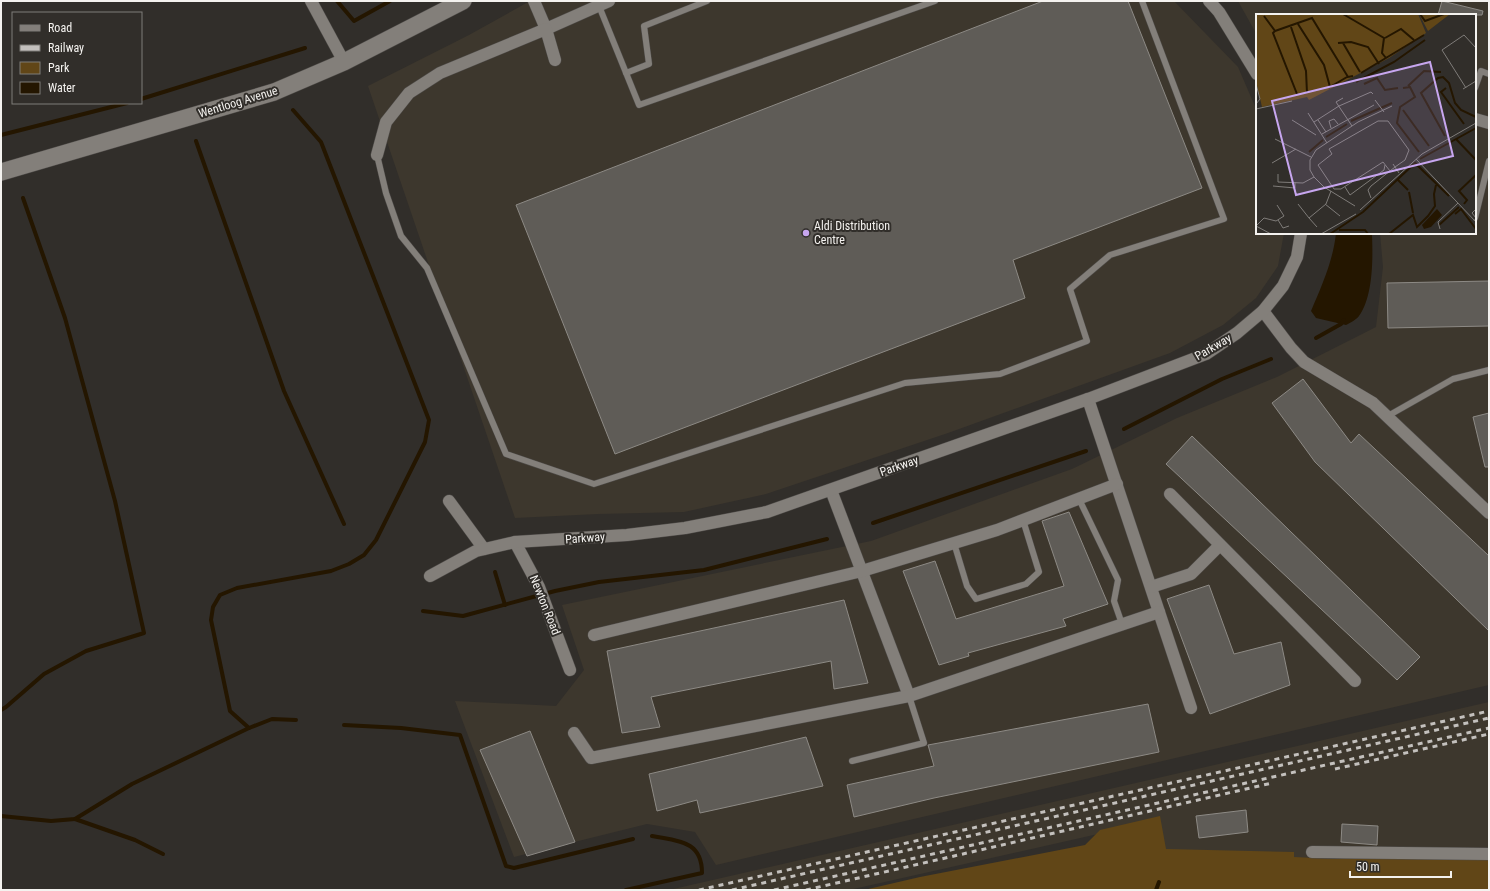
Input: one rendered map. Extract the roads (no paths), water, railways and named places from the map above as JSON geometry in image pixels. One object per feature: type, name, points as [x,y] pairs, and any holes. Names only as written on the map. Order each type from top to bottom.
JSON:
[{"type":"main road","name":"Wentloog Avenue","points":[[1,172],[274,92],[344,62],[463,1]]},
{"type":"street","points":[[311,1],[344,62]]},
{"type":"street","points":[[534,1],[546,28],[555,60]]},
{"type":"street","points":[[1209,1],[1219,12],[1256,72]]},
{"type":"street","points":[[377,155],[386,122],[409,93],[440,73],[604,3]]},
{"type":"street","points":[[1476,119],[1489,123]]},
{"type":"street","name":"Parkway","points":[[430,576],[476,551],[515,542],[627,535],[685,528],[767,512],[1088,399],[1206,354],[1237,333],[1263,311],[1283,286],[1297,257],[1301,234]]},
{"type":"street","points":[[1263,311],[1291,348],[1304,362],[1373,403],[1386,417],[1489,513]]},
{"type":"street","points":[[1088,399],[1191,708]]},
{"type":"street","points":[[594,635],[862,572],[997,530],[1117,484]]},
{"type":"street","points":[[831,490],[909,696]]},
{"type":"street","points":[[1170,494],[1354,681]]},
{"type":"street","points":[[448,501],[484,549]]},
{"type":"street","name":"Newton Road","points":[[515,542],[539,587],[570,670]]},
{"type":"street","points":[[1151,587],[1191,574],[1220,544]]},
{"type":"street","points":[[574,732],[591,758],[909,696],[1159,612]]},
{"type":"street","points":[[1312,852],[1489,854]]},
{"type":"lane","points":[[626,73],[649,64],[644,26],[707,1]]},
{"type":"lane","points":[[604,3],[626,73],[639,105],[934,1]]},
{"type":"lane","points":[[377,155],[386,193],[402,236],[427,268],[506,454],[594,484],[905,383],[1000,374],[1087,341],[1070,289],[1110,255],[1224,219],[1142,1]]},
{"type":"lane","points":[[1476,85],[1481,71],[1489,74]]},
{"type":"lane","points":[[1476,214],[1489,161]]},
{"type":"lane","points":[[1386,417],[1453,379],[1489,370]]},
{"type":"lane","points":[[1079,499],[1118,580],[1114,601],[1122,624]]},
{"type":"lane","points":[[954,543],[967,586],[976,599],[1026,584],[1039,572],[1024,520]]},
{"type":"lane","points":[[852,761],[924,743],[909,696]]},
{"type":"water","points":[[1336,234],[1372,234],[1372,266],[1370,288],[1367,299],[1359,316],[1346,325],[1316,318],[1311,311],[1330,263]]},
{"type":"waterway","points":[[337,1],[354,21],[390,1]]},
{"type":"waterway","points":[[142,99],[305,48]]},
{"type":"waterway","points":[[1,135],[123,104]]},
{"type":"waterway","points":[[293,110],[321,142],[429,420],[425,442],[376,540],[364,555],[349,564],[331,571],[237,588],[220,595],[213,607],[211,620],[230,711],[249,728],[272,719],[296,720]]},
{"type":"waterway","points":[[196,141],[284,391],[344,524]]},
{"type":"waterway","points":[[1,710],[44,674],[86,651],[144,633],[115,501],[65,318],[23,198]]},
{"type":"waterway","points":[[1316,338],[1341,324],[1344,320]]},
{"type":"waterway","points":[[1124,429],[1222,379],[1271,359]]},
{"type":"waterway","points":[[873,523],[1086,451]]},
{"type":"waterway","points":[[423,611],[463,616],[555,591],[599,582],[704,570],[827,539]]},
{"type":"waterway","points":[[495,572],[505,605]]},
{"type":"waterway","points":[[344,725],[401,728],[460,735],[506,866],[514,868],[633,839]]},
{"type":"waterway","points":[[1,816],[51,821],[75,819],[132,784],[249,728]]},
{"type":"waterway","points":[[75,819],[135,840],[163,854]]},
{"type":"waterway","points":[[626,890],[702,873],[701,862],[698,854],[693,848],[679,841],[652,836]]},
{"type":"waterway","points":[[1156,890],[1159,882]]},
{"type":"railway","points":[[699,890],[1489,711]]},
{"type":"railway","points":[[732,890],[1489,718]]},
{"type":"railway","points":[[774,890],[1489,728]]},
{"type":"railway","points":[[1335,769],[1489,734]]},
{"type":"railway","points":[[806,890],[1272,783]]},
{"type":"place","name":"Aldi Distribution Centre","points":[[806,233]]}]
